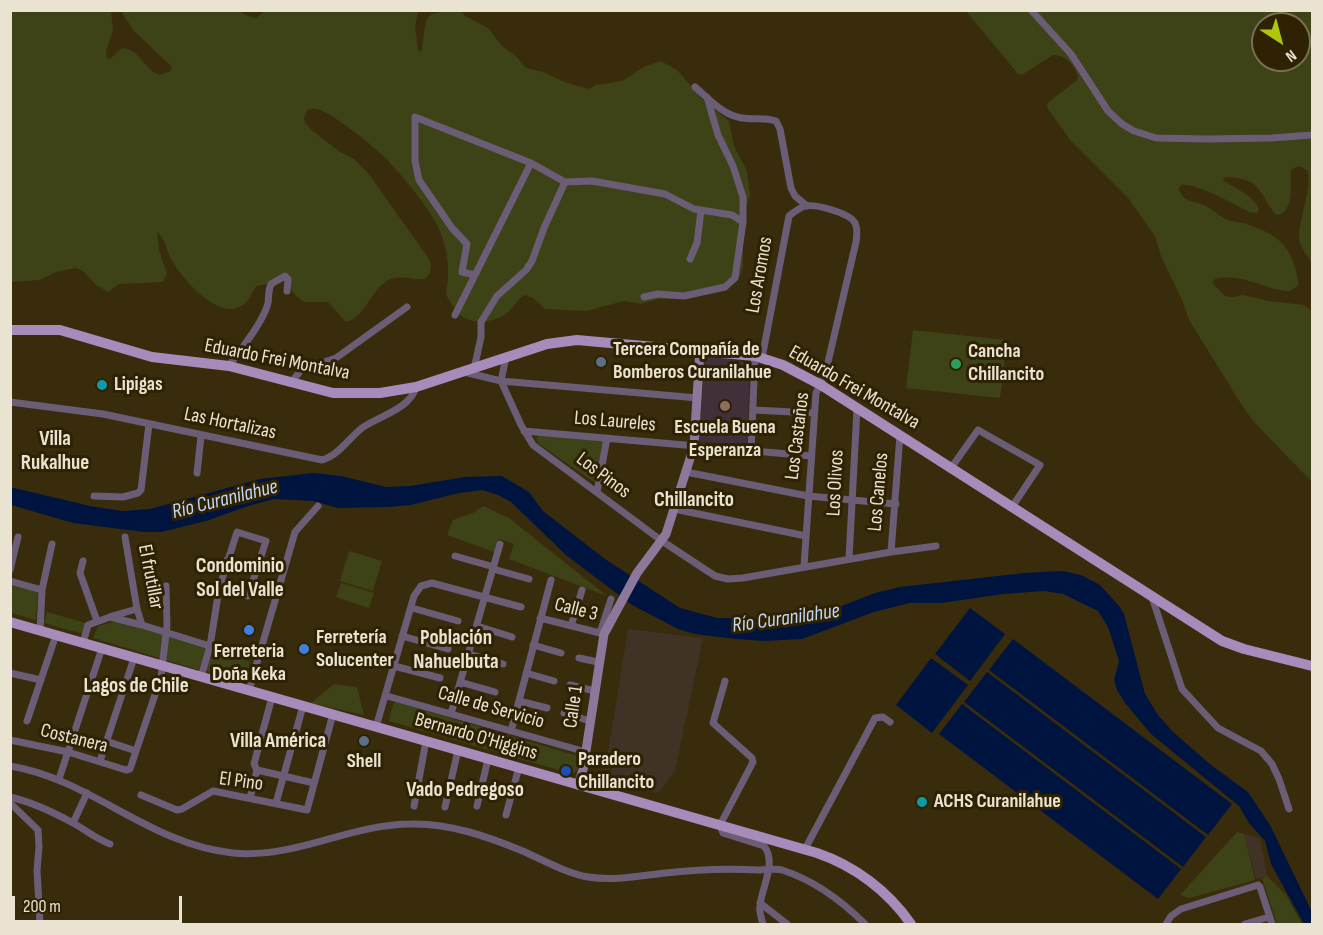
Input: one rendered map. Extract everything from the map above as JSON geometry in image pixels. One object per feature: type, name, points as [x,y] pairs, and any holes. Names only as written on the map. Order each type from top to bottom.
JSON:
[{"type":"main road","name":"Eduardo Frei Montalva","points":[[10,330],[60,330],[152,357],[229,366],[323,391],[349,394],[380,393],[416,387],[547,344],[577,340],[758,357],[794,370],[821,385],[1222,641],[1244,649],[1312,666]]},
{"type":"main road","name":"Bernardo O'Higgins","points":[[10,622],[805,849],[834,859],[860,874],[890,898],[910,924]]},
{"type":"street","points":[[1031,10],[1071,54],[1107,111],[1134,132],[1156,138],[1206,139],[1312,135]]},
{"type":"street","points":[[695,87],[719,108],[740,118],[776,121],[780,129],[791,188],[805,206]]},
{"type":"street","points":[[644,297],[658,294],[684,296],[725,287],[735,278],[743,222],[743,197],[733,166],[718,135],[707,98]]},
{"type":"street","points":[[475,275],[462,272],[467,244],[452,228],[419,180],[415,161],[415,117],[531,163],[565,182],[592,181],[665,194],[694,209],[732,214],[743,222]]},
{"type":"street","points":[[455,315],[531,163]]},
{"type":"street","points":[[565,182],[532,261],[526,270],[497,296],[481,322],[481,337],[469,370],[501,381],[698,398]]},
{"type":"street","name":"Los Aromos","points":[[751,451],[758,357],[786,224],[789,216],[805,206]]},
{"type":"street","name":"Los Castaños","points":[[804,566],[816,393],[825,375],[857,233],[856,226],[850,217],[843,213],[805,206]]},
{"type":"street","points":[[690,259],[697,243],[701,210]]},
{"type":"street","points":[[229,366],[257,325],[268,302],[267,295],[271,284],[285,276],[288,279],[287,291]]},
{"type":"street","points":[[291,383],[301,369],[336,358],[407,307]]},
{"type":"street","name":"Calle 1","points":[[578,784],[586,752],[602,634],[637,573],[662,541],[694,446],[700,350]]},
{"type":"street","points":[[501,381],[507,356]]},
{"type":"street","name":"Los Pinos","points":[[501,381],[533,445],[662,541],[715,576],[728,579],[936,546]]},
{"type":"street","name":"Las Hortalizas","points":[[10,402],[86,411],[322,460],[332,456],[367,424],[399,408],[410,398],[416,387]]},
{"type":"street","name":"Los Olivos","points":[[849,559],[857,409]]},
{"type":"street","points":[[753,410],[814,413]]},
{"type":"street","points":[[94,496],[123,497],[138,494],[141,490],[149,424]]},
{"type":"street","points":[[951,468],[978,430],[1040,465],[1012,507]]},
{"type":"street","name":"Los Laureles","points":[[524,431],[811,456]]},
{"type":"street","name":"Los Canelos","points":[[891,552],[900,435]]},
{"type":"street","points":[[197,474],[201,436]]},
{"type":"street","points":[[597,492],[608,438]]},
{"type":"street","points":[[686,472],[808,496],[896,504]]},
{"type":"street","points":[[249,690],[295,532],[318,506]]},
{"type":"street","points":[[674,509],[806,536]]},
{"type":"street","points":[[201,677],[210,646],[219,589],[237,532],[266,541],[248,596],[219,589]]},
{"type":"street","points":[[10,570],[18,537]]},
{"type":"street","name":"El frutillar","points":[[125,537],[137,609],[142,625]]},
{"type":"street","points":[[40,631],[42,590],[52,544]]},
{"type":"street","points":[[451,714],[500,544]]},
{"type":"street","points":[[455,556],[529,579]]},
{"type":"street","points":[[227,560],[257,571]]},
{"type":"street","points":[[83,561],[80,573],[98,621]]},
{"type":"street","points":[[511,731],[551,580]]},
{"type":"street","points":[[10,581],[42,590]]},
{"type":"street","points":[[376,727],[417,591],[424,585],[432,583],[521,608]]},
{"type":"street","points":[[106,741],[136,751],[161,677],[166,632],[166,586]]},
{"type":"street","points":[[571,626],[582,590]]},
{"type":"street","points":[[1152,597],[1182,689],[1218,728],[1261,751],[1272,764],[1279,779],[1288,809]]},
{"type":"street","points":[[602,634],[611,599]]},
{"type":"street","points":[[412,608],[458,621]]},
{"type":"street","points":[[83,643],[88,624],[137,609]]},
{"type":"street","points":[[110,617],[210,646],[259,657]]},
{"type":"street","name":"Calle 3","points":[[540,618],[602,634]]},
{"type":"street","points":[[477,626],[512,637]]},
{"type":"street","points":[[27,721],[56,635]]},
{"type":"street","points":[[402,636],[448,649]]},
{"type":"street","points":[[533,645],[561,653]]},
{"type":"street","points":[[59,779],[102,648]]},
{"type":"street","points":[[469,654],[503,664]]},
{"type":"street","points":[[100,761],[134,658]]},
{"type":"street","points":[[579,658],[598,662]]},
{"type":"street","points":[[394,666],[440,678]]},
{"type":"street","points":[[10,673],[41,680]]},
{"type":"street","points":[[526,673],[554,681]]},
{"type":"street","points":[[725,681],[713,723],[752,758],[753,762],[720,825],[723,833],[765,847],[768,852],[768,870],[760,903],[763,924]]},
{"type":"street","points":[[460,682],[495,692]]},
{"type":"street","points":[[570,685],[595,691]]},
{"type":"street","name":"Calle de Servicio","points":[[387,696],[586,752]]},
{"type":"street","points":[[250,798],[257,770],[254,764],[272,697]]},
{"type":"street","points":[[519,701],[547,708]]},
{"type":"street","points":[[276,803],[303,706]]},
{"type":"street","points":[[564,713],[590,721]]},
{"type":"street","points":[[257,770],[314,783],[333,714]]},
{"type":"street","points":[[805,849],[875,718],[883,717],[891,722]]},
{"type":"street","name":"Costanera","points":[[10,740],[69,752],[128,770],[136,751]]},
{"type":"street","points":[[414,806],[426,741]]},
{"type":"street","points":[[445,807],[458,750]]},
{"type":"street","points":[[477,806],[488,759]]},
{"type":"street","points":[[10,766],[59,779],[163,834],[200,847],[252,854],[284,850],[386,826],[437,825],[480,835],[560,868],[591,877],[625,878],[716,868],[779,869],[806,881],[832,897],[865,924]]},
{"type":"street","points":[[506,815],[519,767]]},
{"type":"street","name":"El Pino","points":[[141,795],[177,810],[212,792],[307,810],[314,783]]},
{"type":"street","points":[[73,823],[87,793]]},
{"type":"street","points":[[10,797],[32,803],[110,844]]},
{"type":"street","points":[[10,803],[38,830],[37,870],[40,924]]},
{"type":"street","points":[[1166,924],[1171,916],[1181,909],[1258,885],[1271,921],[1245,924]]},
{"type":"street","points":[[760,903],[787,924]]},
{"type":"shaded area","name":"Escuela Buena Esperanza","points":[[705,355],[750,363],[747,445],[699,440]]},
{"type":"shaded area","points":[[628,629],[703,638],[675,771],[658,793],[611,782],[612,753],[608,753]]},
{"type":"shaded area","points":[[1244,834],[1260,838],[1267,876],[1256,879]]},
{"type":"green space","points":[[266,10],[418,11],[415,27],[418,50],[421,52],[426,24],[431,15],[447,11],[461,11],[465,16],[488,28],[502,46],[515,55],[526,68],[589,89],[596,85],[622,81],[644,67],[661,61],[677,70],[703,100],[729,121],[734,146],[747,171],[750,195],[746,207],[743,234],[743,267],[739,278],[725,289],[680,299],[659,299],[641,304],[624,301],[586,311],[545,309],[533,298],[525,295],[508,312],[498,318],[471,321],[458,313],[446,295],[448,267],[446,250],[436,223],[421,201],[397,170],[377,150],[334,117],[314,109],[307,110],[305,123],[340,152],[354,159],[368,173],[427,256],[431,264],[430,273],[425,279],[399,277],[391,279],[379,288],[360,313],[347,322],[328,302],[304,302],[296,296],[286,282],[282,281],[257,286],[244,304],[234,309],[224,308],[203,297],[193,288],[172,261],[157,232],[159,250],[167,274],[163,282],[119,284],[108,292],[76,268],[56,272],[40,280],[11,282],[11,11],[111,11],[113,30],[106,52],[107,59],[122,48],[128,49],[160,75],[171,71],[172,67],[133,30],[121,11],[240,11],[256,18]]},
{"type":"green space","points":[[966,11],[1312,11],[1312,264],[1301,246],[1299,237],[1308,190],[1308,171],[1299,166],[1291,170],[1290,201],[1284,212],[1279,215],[1275,214],[1256,186],[1245,180],[1225,177],[1223,180],[1252,199],[1259,209],[1257,213],[1249,212],[1196,187],[1181,185],[1179,189],[1183,197],[1204,205],[1228,220],[1244,223],[1267,232],[1282,244],[1292,259],[1298,286],[1290,291],[1235,278],[1215,279],[1212,283],[1225,296],[1243,295],[1304,305],[1312,311],[1312,482],[1253,421],[1238,399],[1189,320],[1161,256],[1155,236],[1128,198],[1071,141],[1048,109],[1047,104],[1050,101],[1076,81],[1078,78],[1075,69],[1066,59],[1053,55],[1022,75],[1018,74]]},
{"type":"green space","name":"Cancha Chillancito","points":[[913,330],[1007,340],[1000,398],[906,388]]},
{"type":"green space","points":[[539,435],[604,441],[594,482],[539,444],[536,439]]},
{"type":"green space","points":[[483,506],[509,518],[607,596],[509,559],[514,544],[499,539],[494,552],[447,535],[453,520],[475,512]]},
{"type":"green space","points":[[349,551],[382,561],[373,591],[340,581]]},
{"type":"green space","points":[[341,583],[374,593],[369,608],[336,597]]},
{"type":"green space","points":[[10,584],[38,590],[36,620],[11,613]]},
{"type":"green space","points":[[47,612],[86,623],[83,634],[44,623]]},
{"type":"green space","points":[[117,621],[206,647],[199,670],[93,638],[98,626]]},
{"type":"green space","points":[[213,656],[226,659],[228,656],[249,661],[248,672],[240,681],[208,672],[208,664]]},
{"type":"green space","points":[[334,684],[357,687],[364,715],[311,703]]},
{"type":"green space","points":[[396,702],[578,756],[581,759],[577,771],[572,774],[389,721],[393,704]]},
{"type":"green space","points":[[1237,832],[1244,834],[1255,880],[1190,898],[1180,895]]},
{"type":"green space","points":[[1267,876],[1286,895],[1302,924],[1277,924],[1262,878]]},
{"type":"water","name":"Río Curanilahue","points":[[313,473],[341,476],[386,487],[410,486],[465,477],[502,476],[529,492],[543,511],[605,559],[680,608],[717,618],[772,619],[826,612],[875,593],[900,587],[1024,573],[1062,571],[1081,575],[1100,585],[1124,614],[1145,694],[1158,715],[1172,731],[1211,765],[1248,792],[1270,825],[1312,912],[1312,924],[1304,924],[1271,864],[1265,841],[1249,823],[1239,806],[1151,734],[1125,703],[1114,680],[1119,661],[1108,627],[1098,611],[1063,594],[1044,591],[941,603],[910,603],[874,612],[802,639],[764,641],[736,639],[695,634],[678,629],[632,605],[566,555],[511,502],[482,490],[459,493],[411,505],[388,507],[338,508],[313,501],[274,499],[206,521],[161,532],[73,523],[11,505],[10,487],[90,506],[122,511],[150,509],[260,479]]},
{"type":"water","points":[[970,608],[1005,634],[970,681],[935,654]]},
{"type":"water","points":[[1013,639],[1232,804],[1208,835],[989,670]]},
{"type":"water","points":[[931,658],[968,685],[932,733],[896,705]]},
{"type":"water","points":[[987,672],[1206,837],[1183,867],[964,702]]},
{"type":"water","points":[[962,704],[1181,869],[1158,899],[939,734]]},
{"type":"place","name":"Tercera Compañía de Bomberos Curanilahue","points":[[601,362]]},
{"type":"place","name":"Cancha Chillancito","points":[[956,364]]},
{"type":"place","name":"Lipigas","points":[[102,385]]},
{"type":"place","name":"Escuela Buena Esperanza","points":[[725,406]]},
{"type":"place","name":"Ferreteria Doña Keka","points":[[249,630]]},
{"type":"place","name":"Ferretería Solucenter","points":[[304,649]]},
{"type":"place","name":"Shell","points":[[364,741]]},
{"type":"place","name":"Paradero Chillancito","points":[[566,771]]},
{"type":"place","name":"ACHS Curanilahue","points":[[922,802]]},
{"type":"district","name":"Villa Rukalhue","points":[[55,452]]},
{"type":"district","name":"Chillancito","points":[[694,501]]},
{"type":"district","name":"Condominio Sol del Valle","points":[[240,579]]},
{"type":"district","name":"Población Nahuelbuta","points":[[456,651]]},
{"type":"district","name":"Lagos de Chile","points":[[136,687]]},
{"type":"district","name":"Villa América","points":[[278,742]]},
{"type":"district","name":"Vado Pedregoso","points":[[465,791]]}]
